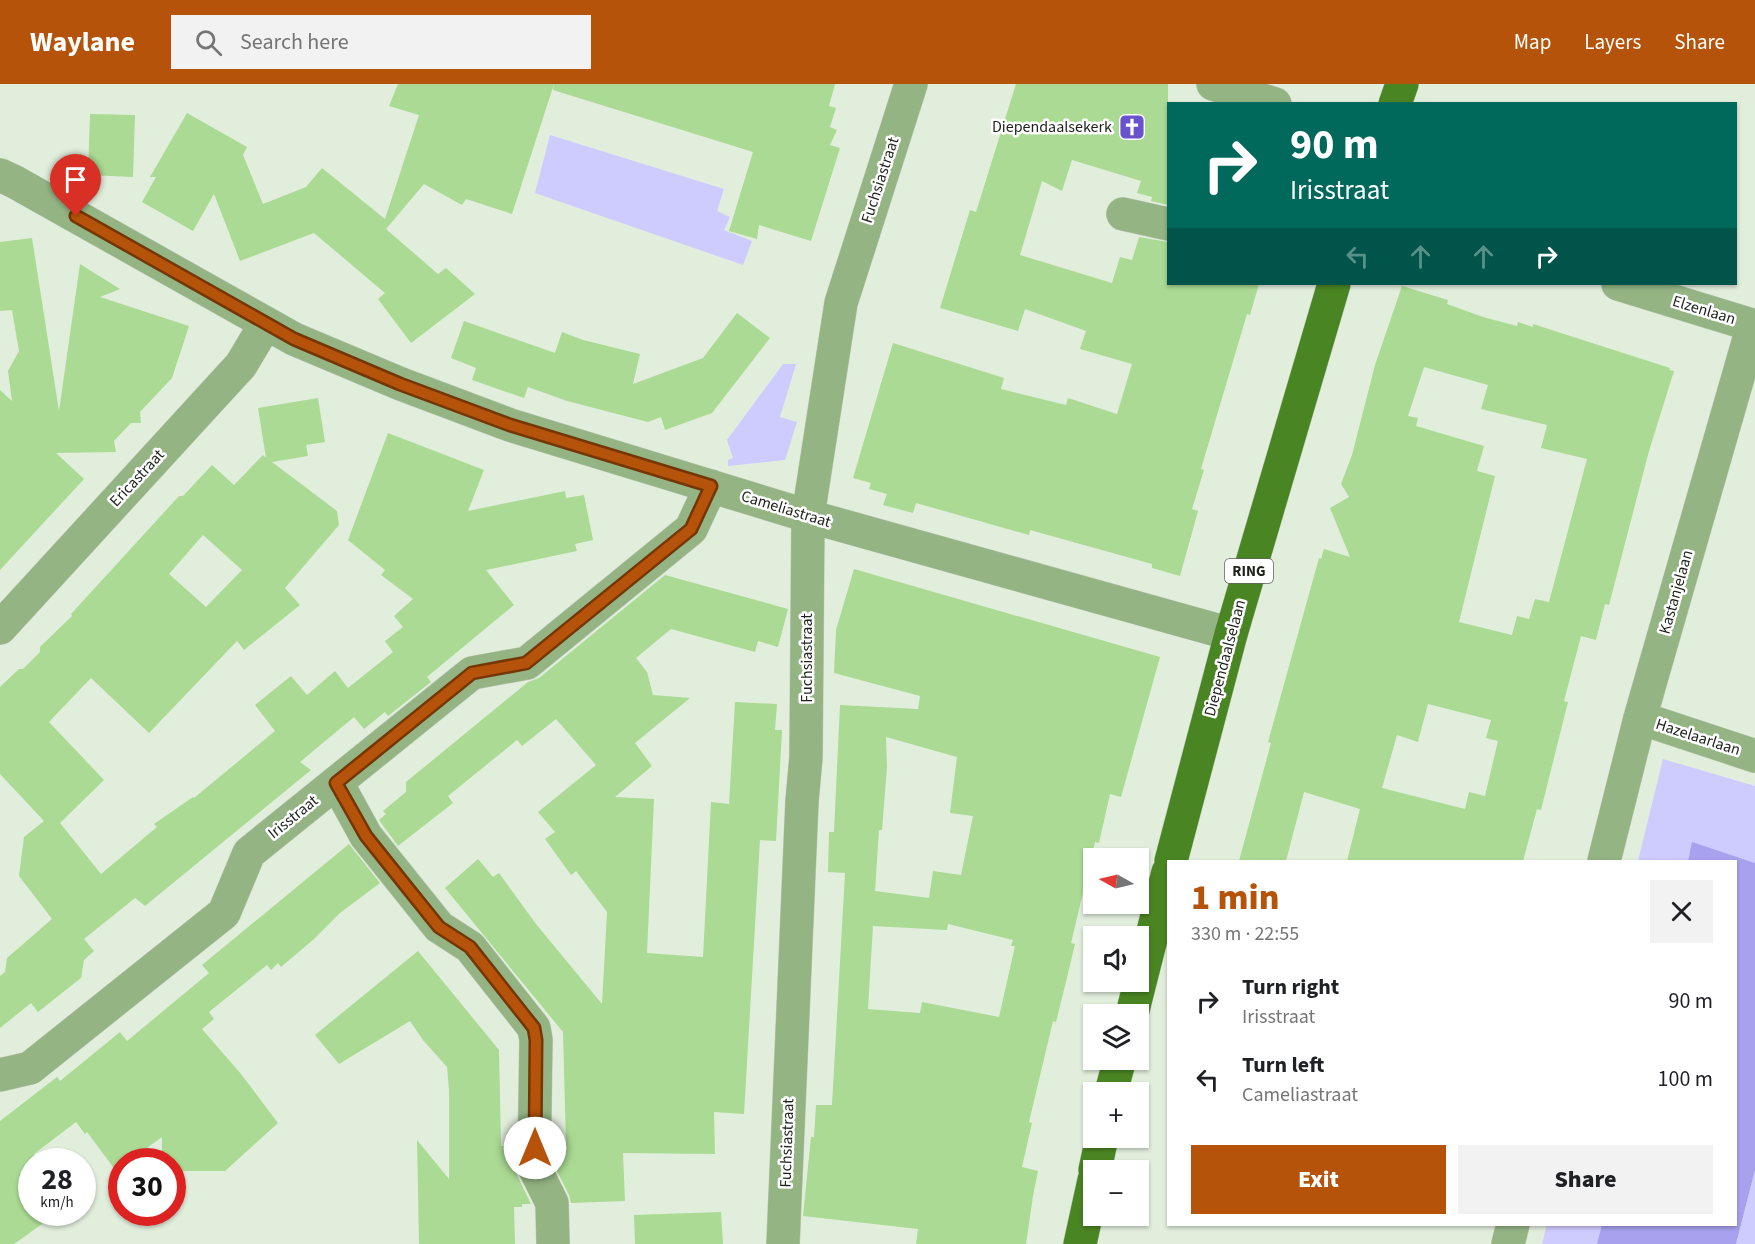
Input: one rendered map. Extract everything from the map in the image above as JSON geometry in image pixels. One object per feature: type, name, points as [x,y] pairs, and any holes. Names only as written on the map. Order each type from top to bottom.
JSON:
[{"type":"main road","points":[[1396,102],[1402,84]]},
{"type":"main road","name":"Diependaalselaan","points":[[1171,860],[1231,634],[1334,285]]},
{"type":"main road","points":[[1135,1004],[1167,876]]},
{"type":"main road","points":[[1080,1244],[1084,1226]]},
{"type":"street","name":"Fuchsiastraat","points":[[783,1244],[802,801],[807,758],[808,516],[841,303],[911,84]]},
{"type":"street","points":[[1213,84],[1269,102]]},
{"type":"street","name":"Cameliastraat","points":[[0,176],[25,187],[294,339],[400,384],[510,425],[808,516],[1231,634]]},
{"type":"street","points":[[1123,214],[1167,224]]},
{"type":"street","name":"Elzenlaan","points":[[1621,285],[1754,325]]},
{"type":"street","name":"Ericastraat","points":[[0,628],[241,365],[266,323]]},
{"type":"street","name":"Kastanjelaan","points":[[1604,860],[1640,718],[1754,325]]},
{"type":"street","name":"Irisstraat","points":[[0,1075],[30,1068],[224,914],[249,853],[472,673],[526,663],[691,529],[711,486]]},
{"type":"street","name":"Hazelaarlaan","points":[[1640,718],[1755,756]]},
{"type":"street","points":[[336,783],[366,836],[439,927],[470,947],[534,1028],[536,1040],[534,1167],[552,1203],[553,1244]]},
{"type":"street","points":[[1508,1244],[1512,1226]]},
{"type":"shaded area","points":[[550,135],[724,189],[717,211],[730,217],[724,230],[752,241],[743,265],[535,193]]},
{"type":"shaded area","points":[[783,364],[796,364],[780,417],[797,422],[785,460],[728,466],[728,460],[733,458],[727,440]]},
{"type":"shaded area","points":[[1663,759],[1755,786],[1755,863],[1693,843],[1688,860],[1638,860]]},
{"type":"shaded area","points":[[1692,842],[1755,863],[1755,1170],[1736,1244],[1597,1244],[1602,1226],[1737,1226],[1737,860],[1688,860]]},
{"type":"shaded area","points":[[1755,1170],[1755,1244],[1736,1244]]},
{"type":"shaded area","points":[[1546,1226],[1602,1226],[1597,1244],[1542,1244]]},
{"type":"building","points":[[398,84],[554,84],[512,214],[466,199],[462,205],[424,184],[386,229],[438,274],[446,268],[475,294],[411,343],[378,299],[385,293],[314,233],[240,261],[214,194],[193,231],[142,202],[156,177],[150,177],[187,113],[247,147],[243,155],[263,204],[306,187],[322,168],[385,219],[419,115],[389,106]]},
{"type":"building","points":[[554,84],[835,84],[829,106],[836,108],[830,127],[837,130],[830,145],[840,148],[811,241],[759,225],[757,239],[729,231],[753,152],[553,90]]},
{"type":"building","points":[[1016,84],[1168,84],[1167,205],[1151,201],[1152,197],[1137,193],[1141,181],[1072,160],[1062,191],[1042,181],[1020,255],[1112,283],[1120,257],[1132,260],[1139,237],[1167,242],[1167,285],[1259,285],[1250,315],[1247,314],[1201,469],[1204,470],[1192,509],[1198,511],[1180,576],[1152,568],[1152,564],[1030,530],[1029,535],[916,503],[913,513],[883,505],[887,494],[869,489],[871,483],[853,478],[893,343],[1004,378],[1001,389],[1066,405],[1068,398],[1117,414],[1132,364],[1080,349],[1086,331],[1025,309],[1018,331],[940,308],[970,210],[976,212]]},
{"type":"building","points":[[90,114],[135,115],[133,177],[88,175]]},
{"type":"building","points":[[32,238],[59,411],[80,264],[120,289],[100,297],[189,326],[172,378],[140,412],[141,423],[131,423],[114,441],[116,452],[56,453],[84,479],[0,570],[0,390],[12,401],[8,371],[19,351],[12,310],[0,311],[0,242]]},
{"type":"building","points":[[1402,286],[1448,300],[1447,304],[1483,317],[1517,326],[1518,322],[1533,327],[1533,324],[1674,371],[1649,451],[1609,605],[1605,604],[1596,640],[1581,636],[1564,701],[1568,702],[1541,810],[1537,809],[1523,860],[1347,860],[1360,809],[1304,792],[1286,860],[1239,860],[1271,743],[1268,742],[1319,558],[1321,559],[1324,549],[1350,557],[1330,508],[1349,497],[1341,484],[1352,455],[1375,365]],"holes":[[[1424,367],[1488,385],[1481,409],[1547,425],[1541,448],[1587,459],[1549,602],[1535,599],[1529,619],[1517,616],[1512,635],[1459,622],[1495,476],[1477,471],[1484,446],[1416,426],[1418,418],[1408,416]],[[1428,704],[1491,720],[1486,738],[1498,741],[1485,796],[1469,792],[1465,809],[1382,788],[1397,735],[1418,742]]]},
{"type":"building","points":[[737,313],[770,338],[712,413],[665,430],[661,417],[648,422],[567,401],[528,387],[524,398],[472,380],[476,368],[451,358],[464,321],[555,353],[562,332],[583,340],[640,354],[633,384],[703,358]]},
{"type":"building","points":[[318,398],[325,442],[306,445],[308,456],[272,462],[337,511],[339,525],[285,588],[300,605],[244,650],[237,641],[149,733],[91,678],[49,722],[104,780],[60,823],[101,874],[157,827],[154,824],[194,798],[275,731],[255,705],[291,676],[307,695],[335,671],[348,688],[393,652],[385,641],[403,627],[394,616],[413,599],[381,575],[385,570],[348,540],[388,433],[484,470],[468,511],[565,491],[566,498],[584,495],[593,540],[575,544],[577,551],[486,570],[514,605],[427,677],[431,682],[388,716],[385,712],[364,729],[354,717],[300,762],[311,770],[145,906],[135,898],[84,939],[94,951],[84,960],[81,978],[38,1012],[31,1003],[0,1028],[0,976],[5,972],[7,958],[52,919],[19,876],[24,837],[44,821],[0,774],[0,687],[40,652],[40,647],[72,616],[71,614],[179,496],[183,496],[212,465],[234,485],[263,455],[266,458],[258,408]],"holes":[[[203,535],[242,570],[206,607],[169,574]]]},
{"type":"building","points":[[854,569],[1160,657],[1121,797],[1110,794],[1099,843],[1095,842],[1094,848],[1083,848],[1083,892],[1071,943],[1075,944],[1056,1022],[1053,1021],[1029,1122],[1032,1123],[1022,1167],[1038,1171],[1026,1244],[916,1244],[918,1229],[803,1216],[816,1105],[832,1105],[845,873],[828,872],[829,832],[834,832],[840,705],[918,709],[920,696],[834,673],[836,630]],"holes":[[[886,737],[957,757],[950,813],[973,816],[961,875],[933,871],[929,898],[875,891],[879,830],[882,830],[887,767]],[[948,924],[1013,940],[1011,946],[1015,946],[999,1017],[922,1002],[920,1013],[868,1009],[873,926],[947,930]]]},
{"type":"building","points":[[665,575],[788,609],[778,647],[758,641],[755,652],[671,629],[636,658],[647,672],[653,695],[690,698],[635,743],[652,766],[615,797],[654,799],[647,953],[703,957],[711,802],[729,804],[735,702],[777,704],[775,730],[782,730],[776,841],[760,840],[744,1114],[714,1112],[715,1154],[623,1153],[625,1201],[571,1203],[553,1163],[553,1145],[566,1145],[563,1032],[445,888],[478,859],[493,877],[499,873],[536,924],[602,1004],[607,912],[576,871],[571,875],[545,839],[555,832],[538,812],[596,765],[556,719],[522,746],[517,740],[448,796],[453,803],[398,846],[379,820],[386,814],[383,811],[406,792],[406,782],[528,682],[539,678]]},
{"type":"building","points":[[349,844],[380,883],[340,913],[281,967],[278,963],[271,970],[267,965],[209,1012],[214,1019],[202,1029],[241,1074],[278,1123],[225,1171],[186,1171],[186,1148],[162,1148],[162,1137],[147,1148],[108,1148],[108,1160],[87,1132],[85,1134],[76,1122],[42,1148],[18,1148],[18,1226],[39,1226],[14,1244],[0,1244],[0,1121],[57,1077],[60,1081],[120,1032],[127,1041],[209,973],[202,965]]},
{"type":"building","points":[[418,951],[499,1050],[501,1146],[516,1146],[517,1175],[531,1204],[514,1207],[515,1244],[419,1244],[417,1140],[449,1179],[449,1090],[447,1067],[410,1021],[339,1064],[315,1035]]},
{"type":"building","points":[[721,1212],[723,1244],[635,1244],[634,1215]]},
{"type":"place","name":"Diependaalsekerk","points":[[1132,127]]},
{"type":"route","points":[[76,216],[294,339],[400,384],[510,425],[711,486],[691,529],[526,663],[472,673],[336,783],[366,836],[439,927],[470,947],[534,1028],[536,1040],[535,1148]]}]
